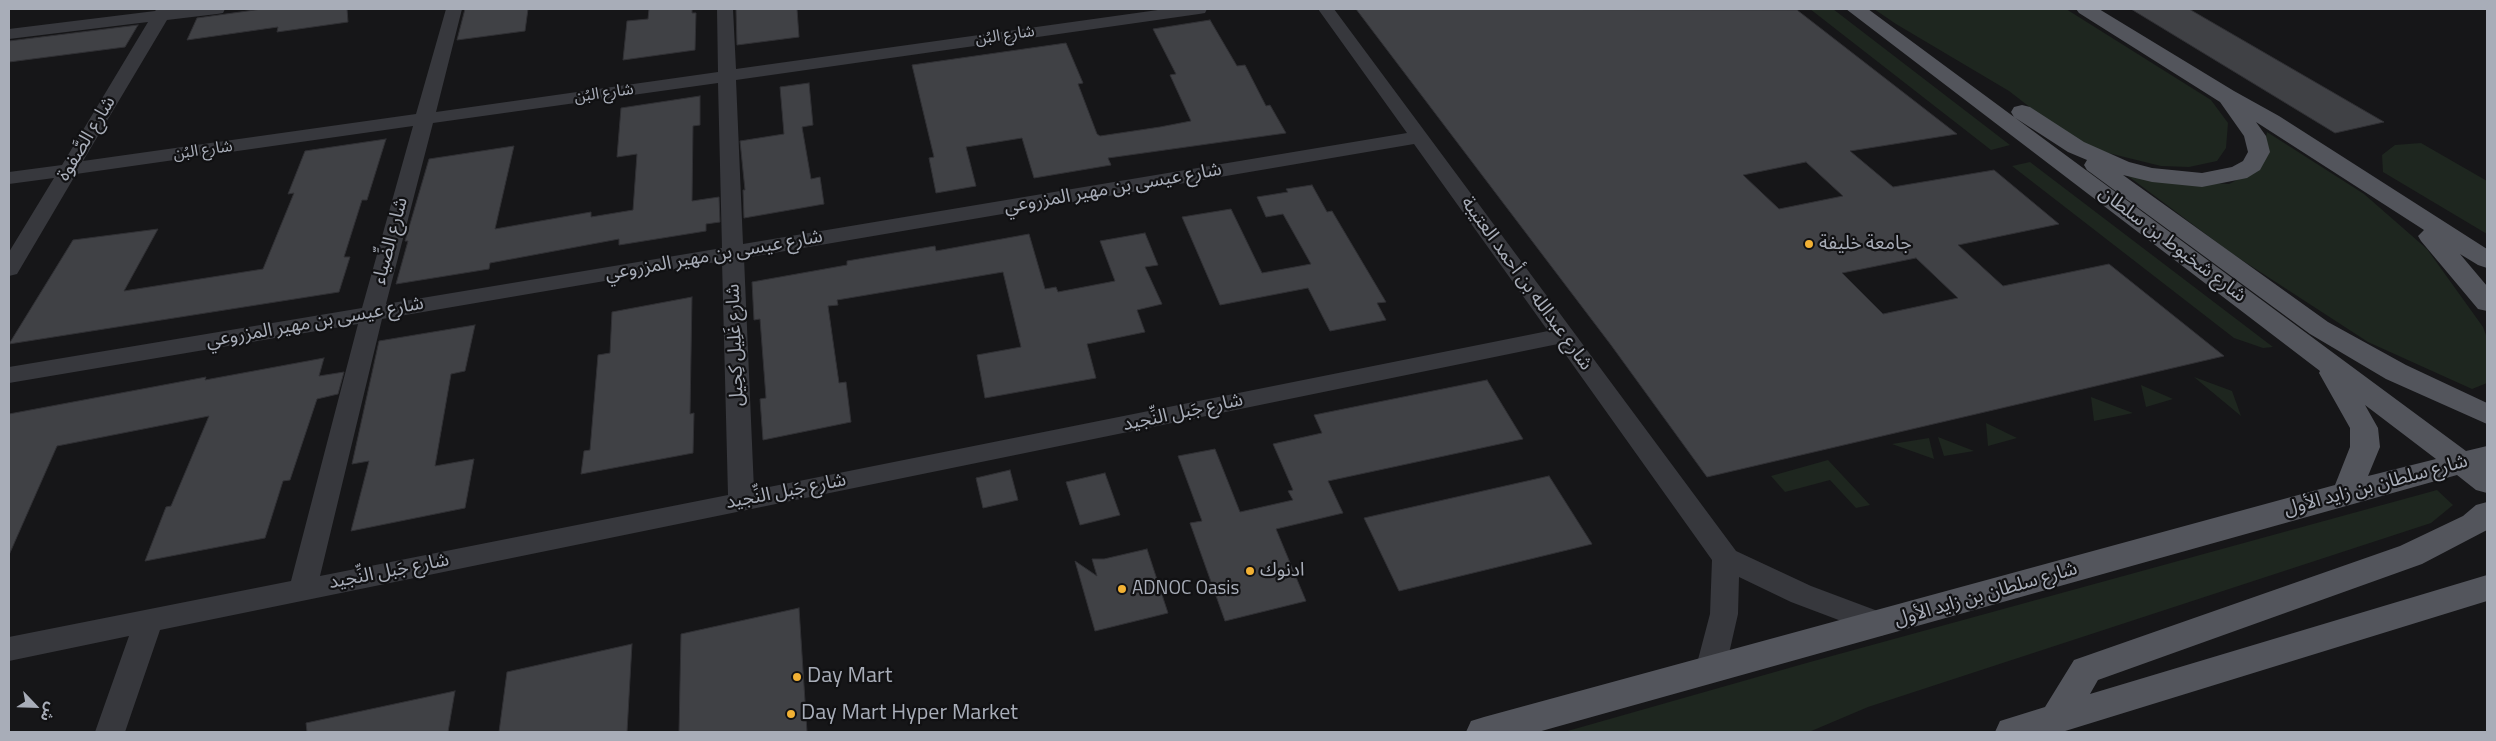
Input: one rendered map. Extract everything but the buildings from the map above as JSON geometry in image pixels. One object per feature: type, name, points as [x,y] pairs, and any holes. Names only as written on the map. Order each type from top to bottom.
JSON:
[{"type":"main road","name":"شارع شخبوط بن سلطان","points":[[1856,9],[2326,361],[2479,463],[2487,482]]},
{"type":"main road","points":[[2086,9],[2226,96],[2271,121],[2481,255]]},
{"type":"main road","points":[[1908,47],[1969,77],[2094,156],[2152,175],[2176,179],[2217,178],[2239,173],[2252,164],[2259,152],[2255,136],[2226,96]]},
{"type":"main road","points":[[1974,97],[2041,130],[2105,171],[2319,328],[2396,372],[2487,414]]},
{"type":"main road","points":[[2397,203],[2453,261],[2487,303]]},
{"type":"main road","points":[[2326,361],[2364,428],[2365,447],[2347,493]]},
{"type":"main road","name":"شارع سلطان بن زايد الأول","points":[[1484,732],[1881,624],[2347,493],[2479,463]]},
{"type":"main road","points":[[2057,718],[2086,670],[2411,555],[2474,524],[2487,513]]},
{"type":"main road","points":[[2013,732],[2487,588]]},
{"type":"main road","points":[[2442,602],[2487,606]]},
{"type":"street","points":[[9,34],[162,12],[217,9]]},
{"type":"street","name":"شارع الضِّياء","points":[[303,590],[372,314],[454,9]]},
{"type":"street","name":"شارع غَلِيل كِحِيل","points":[[725,9],[741,501]]},
{"type":"street","name":"شارع البُن","points":[[9,178],[1199,9]]},
{"type":"street","name":"شارع عبدالله بن أحمد العتيبة","points":[[1326,9],[1726,558],[1801,594],[1881,624]]},
{"type":"street","name":"شارع الصَّفوة","points":[[9,269],[162,12]]},
{"type":"street","name":"شارع عيسى بن مهير المزروعي","points":[[9,375],[1419,137]]},
{"type":"street","name":"شارع جَبل النِّجيد","points":[[9,649],[1152,420],[1564,335]]},
{"type":"street","points":[[1710,671],[1724,614],[1726,558]]},
{"type":"street","points":[[110,732],[149,620]]},
{"type":"shaded area","points":[[1810,9],[1833,9],[2010,145],[1991,150]]},
{"type":"shaded area","points":[[1874,9],[2066,9],[2211,100],[2228,123],[2226,148],[2217,161],[2189,167],[2161,166],[2100,151],[2062,132],[2009,91]]},
{"type":"shaded area","points":[[2267,132],[2364,194],[2427,249],[2483,327],[2487,338],[2487,383],[2472,389],[2368,342],[2231,253],[2120,170],[2176,181],[2229,184],[2260,168]]},
{"type":"shaded area","points":[[2421,143],[2487,181],[2487,234],[2383,172],[2382,155],[2395,145]]},
{"type":"shaded area","points":[[2030,162],[2273,347],[2263,348],[2234,338],[2012,166]]},
{"type":"shaded area","points":[[2194,377],[2232,391],[2241,416]]},
{"type":"shaded area","points":[[2141,385],[2173,399],[2146,407]]},
{"type":"shaded area","points":[[2091,397],[2133,413],[2094,421]]},
{"type":"shaded area","points":[[1986,423],[2017,438],[1988,446]]},
{"type":"shaded area","points":[[1938,437],[1974,451],[1944,456]]},
{"type":"shaded area","points":[[1929,438],[1934,459],[1892,444]]},
{"type":"shaded area","points":[[1828,460],[1870,505],[1856,508],[1830,480],[1785,492],[1771,476]]},
{"type":"shaded area","points":[[2437,490],[2453,505],[2431,523],[1868,707],[1809,732],[1564,732],[1810,662]]},
{"type":"place","name":"جامعة خليفة","points":[[1809,244]]},
{"type":"place","name":"ادنوك","points":[[1250,571]]},
{"type":"place","name":"ADNOC Oasis","points":[[1122,589]]},
{"type":"place","name":"Day Mart","points":[[797,677]]},
{"type":"place","name":"Day Mart Hyper Market","points":[[791,714]]}]
